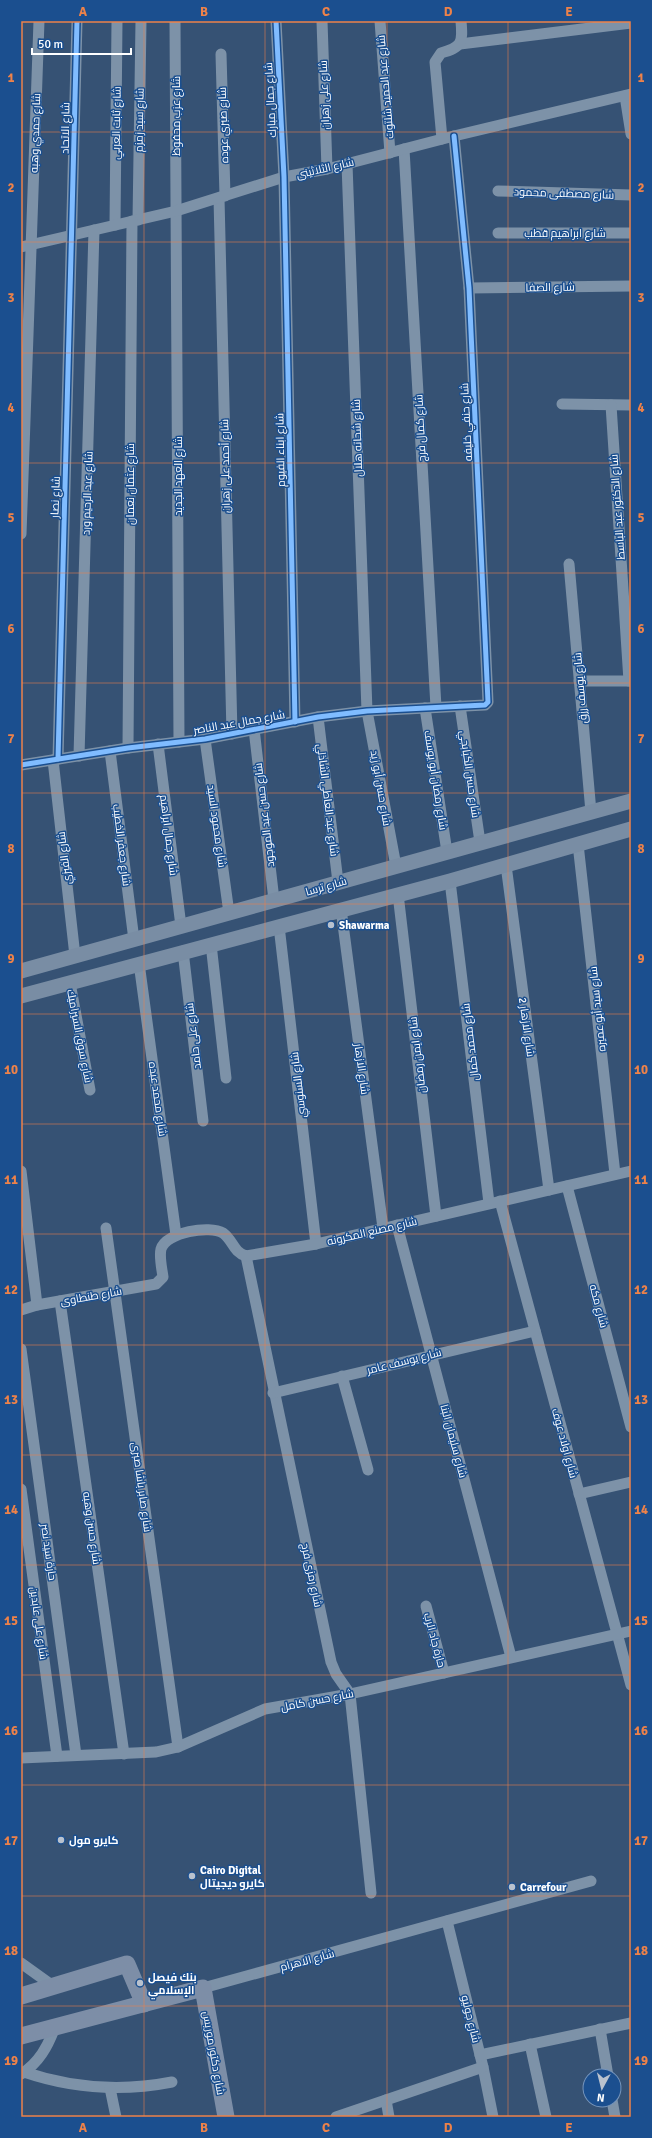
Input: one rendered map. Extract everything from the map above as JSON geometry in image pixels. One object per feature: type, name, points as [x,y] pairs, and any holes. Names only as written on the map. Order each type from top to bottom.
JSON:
[{"type":"main road","name":"شارع ترسا","points":[[21,971],[631,800]]},
{"type":"main road","points":[[21,996],[183,951],[450,881],[631,829]]},
{"type":"main road","points":[[21,1996],[127,1964],[144,2004]]},
{"type":"main road","name":"شارع الاهرام","points":[[21,2036],[203,1988]]},
{"type":"main road","name":"شارع دكتور موريس","points":[[203,1988],[226,2117]]},
{"type":"street","name":"شارع حمدي وهبه","points":[[21,534],[26,245],[39,21]]},
{"type":"street","name":"شارع الاتحاد","points":[[72,235],[77,21]]},
{"type":"street","name":"شارع ثابت العربي","points":[[115,225],[117,21]]},
{"type":"street","name":"شارع سيد زمزم","points":[[135,220],[141,21]]},
{"type":"street","name":"شارع عزب محفوظ","points":[[175,21],[176,211]]},
{"type":"street","name":"شارع جمال مبارك","points":[[276,21],[284,177]]},
{"type":"street","name":"شارع على زهران","points":[[322,21],[327,169]]},
{"type":"street","name":"شارع عبد الحميد شلتوت","points":[[380,21],[390,153]]},
{"type":"street","points":[[442,139],[435,62],[441,53],[456,48],[460,44],[462,34],[461,21]]},
{"type":"street","points":[[460,44],[631,23]]},
{"type":"street","name":"شارع صبري عوده","points":[[221,54],[222,197]]},
{"type":"street","name":"شارع الثلاثينى","points":[[26,245],[176,211],[284,177],[327,169],[454,136],[628,95]]},
{"type":"street","points":[[628,95],[631,134]]},
{"type":"street","name":"شارع حنفي خليفه","points":[[454,136],[469,288],[489,698],[485,705]]},
{"type":"street","name":"شارع كمال فرج","points":[[404,149],[436,707]]},
{"type":"street","name":"شارع شحاته هلال","points":[[347,164],[367,711]]},
{"type":"street","name":"شارع ابناء الفيوم","points":[[284,177],[296,722]]},
{"type":"street","name":"شارع مصطفى محمود","points":[[498,191],[631,195]]},
{"type":"street","name":"شارع أحمد على زهران","points":[[222,197],[232,734]]},
{"type":"street","name":"شارع العهد الجديد","points":[[176,211],[179,742]]},
{"type":"street","name":"شارع عثمان نعمان","points":[[128,748],[135,220]]},
{"type":"street","name":"شارع عبد الرحيم ورد","points":[[79,756],[94,230]]},
{"type":"street","name":"شارع ابراهيم قطب","points":[[498,233],[631,233]]},
{"type":"street","name":"شارع نصار","points":[[55,759],[72,235]]},
{"type":"street","name":"شارع الصفا","points":[[469,288],[631,286]]},
{"type":"street","points":[[562,404],[631,405]]},
{"type":"street","name":"شارع الدكتور عبد الباسط","points":[[611,404],[625,545],[630,681]]},
{"type":"street","name":"شارع يوسف رزق","points":[[569,564],[591,812]]},
{"type":"street","points":[[579,681],[630,681]]},
{"type":"street","name":"شارع جمال عبد الناصر","points":[[21,765],[110,750],[206,739],[318,717],[367,711],[485,705]]},
{"type":"street","name":"شارع حسن الكبابجي","points":[[460,706],[480,842]]},
{"type":"street","name":"شارع رمضان أبو يوسف","points":[[424,708],[447,852]]},
{"type":"street","name":"شارع حسن أبو زيد","points":[[367,711],[396,866]]},
{"type":"street","name":"شارع عبد العاطي الشاذلي","points":[[318,717],[338,882]]},
{"type":"street","name":"شارع حسن عبد الموجود","points":[[254,729],[274,900]]},
{"type":"street","name":"شارع محمود السيد","points":[[206,739],[229,913]]},
{"type":"street","name":"شارع جمال ابراهيم","points":[[158,744],[181,926]]},
{"type":"street","name":"شارع جعفر الخطيب","points":[[110,750],[134,940]]},
{"type":"street","name":"شارع الفيزي","points":[[55,759],[75,956]]},
{"type":"street","name":"شارع سيد أبو عميره","points":[[578,844],[616,1174]]},
{"type":"street","name":"شارع الازهار 2","points":[[506,865],[549,1190]]},
{"type":"street","name":"شارع محمد كمال","points":[[450,881],[494,1202]]},
{"type":"street","name":"شارع ايمن رمضان","points":[[398,894],[436,1216]]},
{"type":"street","name":"شارع الازهار","points":[[341,909],[383,1228]]},
{"type":"street","name":"شارع السنوسي","points":[[279,926],[316,1244]]},
{"type":"street","points":[[211,944],[226,1078]]},
{"type":"street","name":"شارع على حامد","points":[[183,951],[203,1121]]},
{"type":"street","name":"شارع محمد عبده","points":[[139,963],[176,1235]]},
{"type":"street","name":"شارع سوق السيراميك","points":[[70,983],[90,1090]]},
{"type":"street","points":[[21,1171],[37,1305]]},
{"type":"street","name":"شارع مصنع المكرونه","points":[[246,1256],[316,1244],[631,1171]]},
{"type":"street","name":"شارع مكه","points":[[567,1186],[631,1427]]},
{"type":"street","name":"شارع اولاد عوف","points":[[494,1202],[535,1331],[631,1685]]},
{"type":"street","name":"شارع سليمان البنا","points":[[397,1225],[511,1657]]},
{"type":"street","name":"شارع صابر باشا صبرى","points":[[106,1228],[178,1747]]},
{"type":"street","points":[[176,1235],[208,1228],[215,1229],[228,1237],[240,1254],[246,1256]]},
{"type":"street","name":"شارع طنطاوى","points":[[21,1310],[37,1305],[156,1284],[163,1277],[162,1248],[167,1241],[176,1235]]},
{"type":"street","name":"شارع رمزى فرج","points":[[246,1256],[273,1393],[331,1662],[336,1674],[350,1694],[371,1893]]},
{"type":"street","name":"شارع حسن وهبه","points":[[60,1301],[124,1754]]},
{"type":"street","name":"شارع يوسف عامر","points":[[273,1393],[431,1354],[535,1331]]},
{"type":"street","name":"حارة سيد نصر","points":[[21,1349],[76,1755]]},
{"type":"street","points":[[342,1376],[368,1470]]},
{"type":"street","points":[[579,1494],[631,1482]]},
{"type":"street","name":"شارع على عابدين","points":[[21,1489],[57,1756]]},
{"type":"street","name":"حارة جاد الرب","points":[[426,1606],[444,1673]]},
{"type":"street","name":"شارع حسن كامل","points":[[21,1758],[156,1752],[178,1747],[265,1709],[350,1694],[631,1631]]},
{"type":"street","name":"شارع الاهرام","points":[[203,1988],[591,1881]]},
{"type":"street","name":"شارع جوليو","points":[[447,1921],[480,2054],[493,2117]]},
{"type":"street","points":[[21,1963],[53,1986]]},
{"type":"street","points":[[480,2054],[631,2023]]},
{"type":"street","points":[[23,2073],[44,2052],[55,2027]]},
{"type":"street","points":[[600,2029],[607,2068]]},
{"type":"street","points":[[530,2044],[546,2117]]},
{"type":"street","points":[[336,2117],[483,2067]]},
{"type":"street","points":[[23,2073],[75,2086],[110,2088],[145,2086],[172,2082]]},
{"type":"street","points":[[110,2088],[116,2117]]},
{"type":"street","points":[[386,2100],[389,2117]]},
{"type":"cycle path","points":[[58,759],[77,21]]},
{"type":"cycle path","points":[[276,21],[284,177],[295,722]]},
{"type":"cycle path","points":[[21,765],[128,748],[205,739],[318,717],[367,711],[485,705],[488,702],[469,288],[454,136]]},
{"type":"place","name":"Shawarma","points":[[331,925]]},
{"type":"place","name":"كايرو مول","points":[[61,1840]]},
{"type":"place","name":"Cairo Digital كايرو ديجيتال","points":[[192,1876]]},
{"type":"place","name":"Carrefour","points":[[512,1887]]},
{"type":"place","name":"بنك فيصل الإسلامي","points":[[140,1983]]}]
